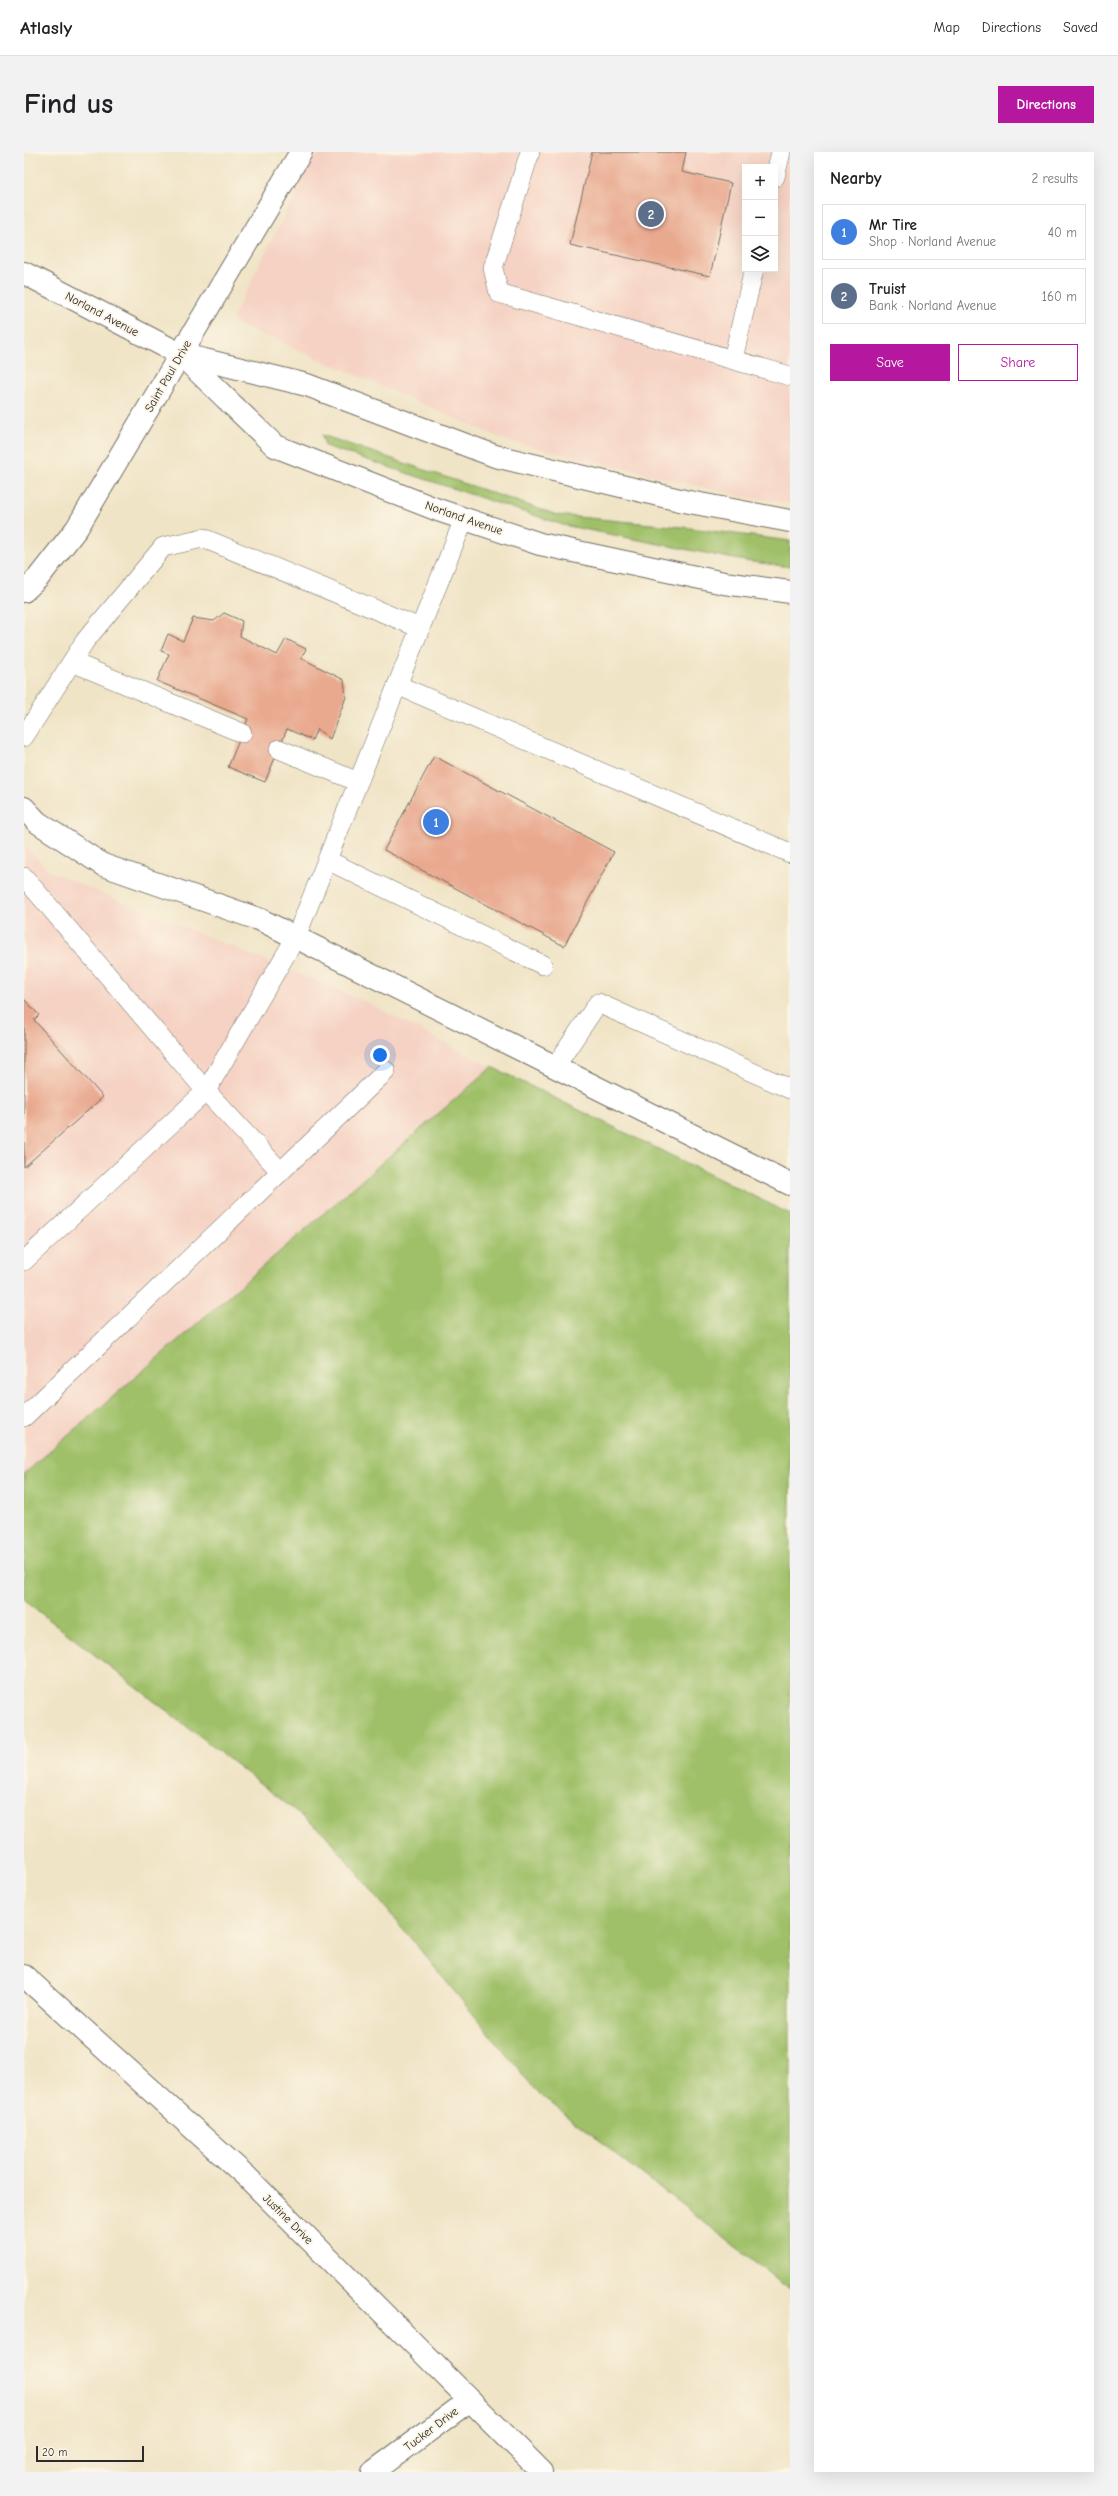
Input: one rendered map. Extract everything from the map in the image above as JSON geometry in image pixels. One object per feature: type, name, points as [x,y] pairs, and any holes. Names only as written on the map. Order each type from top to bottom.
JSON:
[{"type":"street","name":"Saint Paul Drive","points":[[24,591],[38,578],[77,528],[301,152]]},
{"type":"street","name":"Norland Avenue","points":[[24,273],[180,354],[307,385],[495,456],[684,501],[790,521]]},
{"type":"street","name":"Norland Avenue","points":[[180,354],[275,446],[464,519],[540,544],[724,583],[790,592]]},
{"type":"street","points":[[24,808],[37,822],[103,866],[261,920],[790,1184]]},
{"type":"street","name":"Justine Drive","points":[[24,1976],[247,2178],[542,2472]]},
{"type":"street","name":"Tucker Drive","points":[[373,2472],[470,2400]]},
{"type":"lane","points":[[530,152],[493,268],[499,292],[790,376]]},
{"type":"lane","points":[[778,164],[781,152]]},
{"type":"lane","points":[[733,359],[753,272]]},
{"type":"lane","points":[[24,1261],[206,1091],[296,937],[464,519]]},
{"type":"lane","points":[[24,737],[85,641],[163,547],[203,538],[420,628]]},
{"type":"lane","points":[[72,662],[242,733]]},
{"type":"lane","points":[[397,685],[790,853]]},
{"type":"lane","points":[[279,749],[358,782]]},
{"type":"lane","points":[[327,860],[543,965]]},
{"type":"lane","points":[[24,877],[206,1091],[281,1172]]},
{"type":"lane","points":[[555,1067],[598,1003],[790,1089]]},
{"type":"lane","points":[[24,1417],[386,1071]]},
{"type":"shaded area","points":[[322,152],[790,152],[790,503],[743,497],[505,440],[231,321],[310,164]]},
{"type":"shaded area","points":[[24,845],[51,872],[362,1000],[492,1067],[24,1494]]},
{"type":"green space","points":[[322,435],[557,515],[682,527],[790,541],[790,567],[745,561],[563,525],[325,446]]},
{"type":"green space","points":[[492,1067],[790,1214],[790,2289],[538,2093],[324,1833],[24,1600],[24,1474]]},
{"type":"building","points":[[592,152],[686,152],[682,172],[731,183],[710,276],[570,245]]},
{"type":"building","points":[[224,613],[242,621],[240,636],[277,655],[286,639],[306,649],[301,658],[344,680],[346,697],[330,739],[317,729],[312,740],[287,729],[265,782],[228,767],[248,719],[157,681],[169,654],[161,651],[168,634],[183,641],[193,618],[214,621]]},
{"type":"building","points":[[434,756],[614,852],[564,946],[384,850]]},
{"type":"building","points":[[24,999],[39,1015],[34,1020],[103,1097],[24,1167]]},
{"type":"place","name":"Truist","points":[[651,214]]},
{"type":"place","name":"Mr Tire","points":[[436,822]]}]
